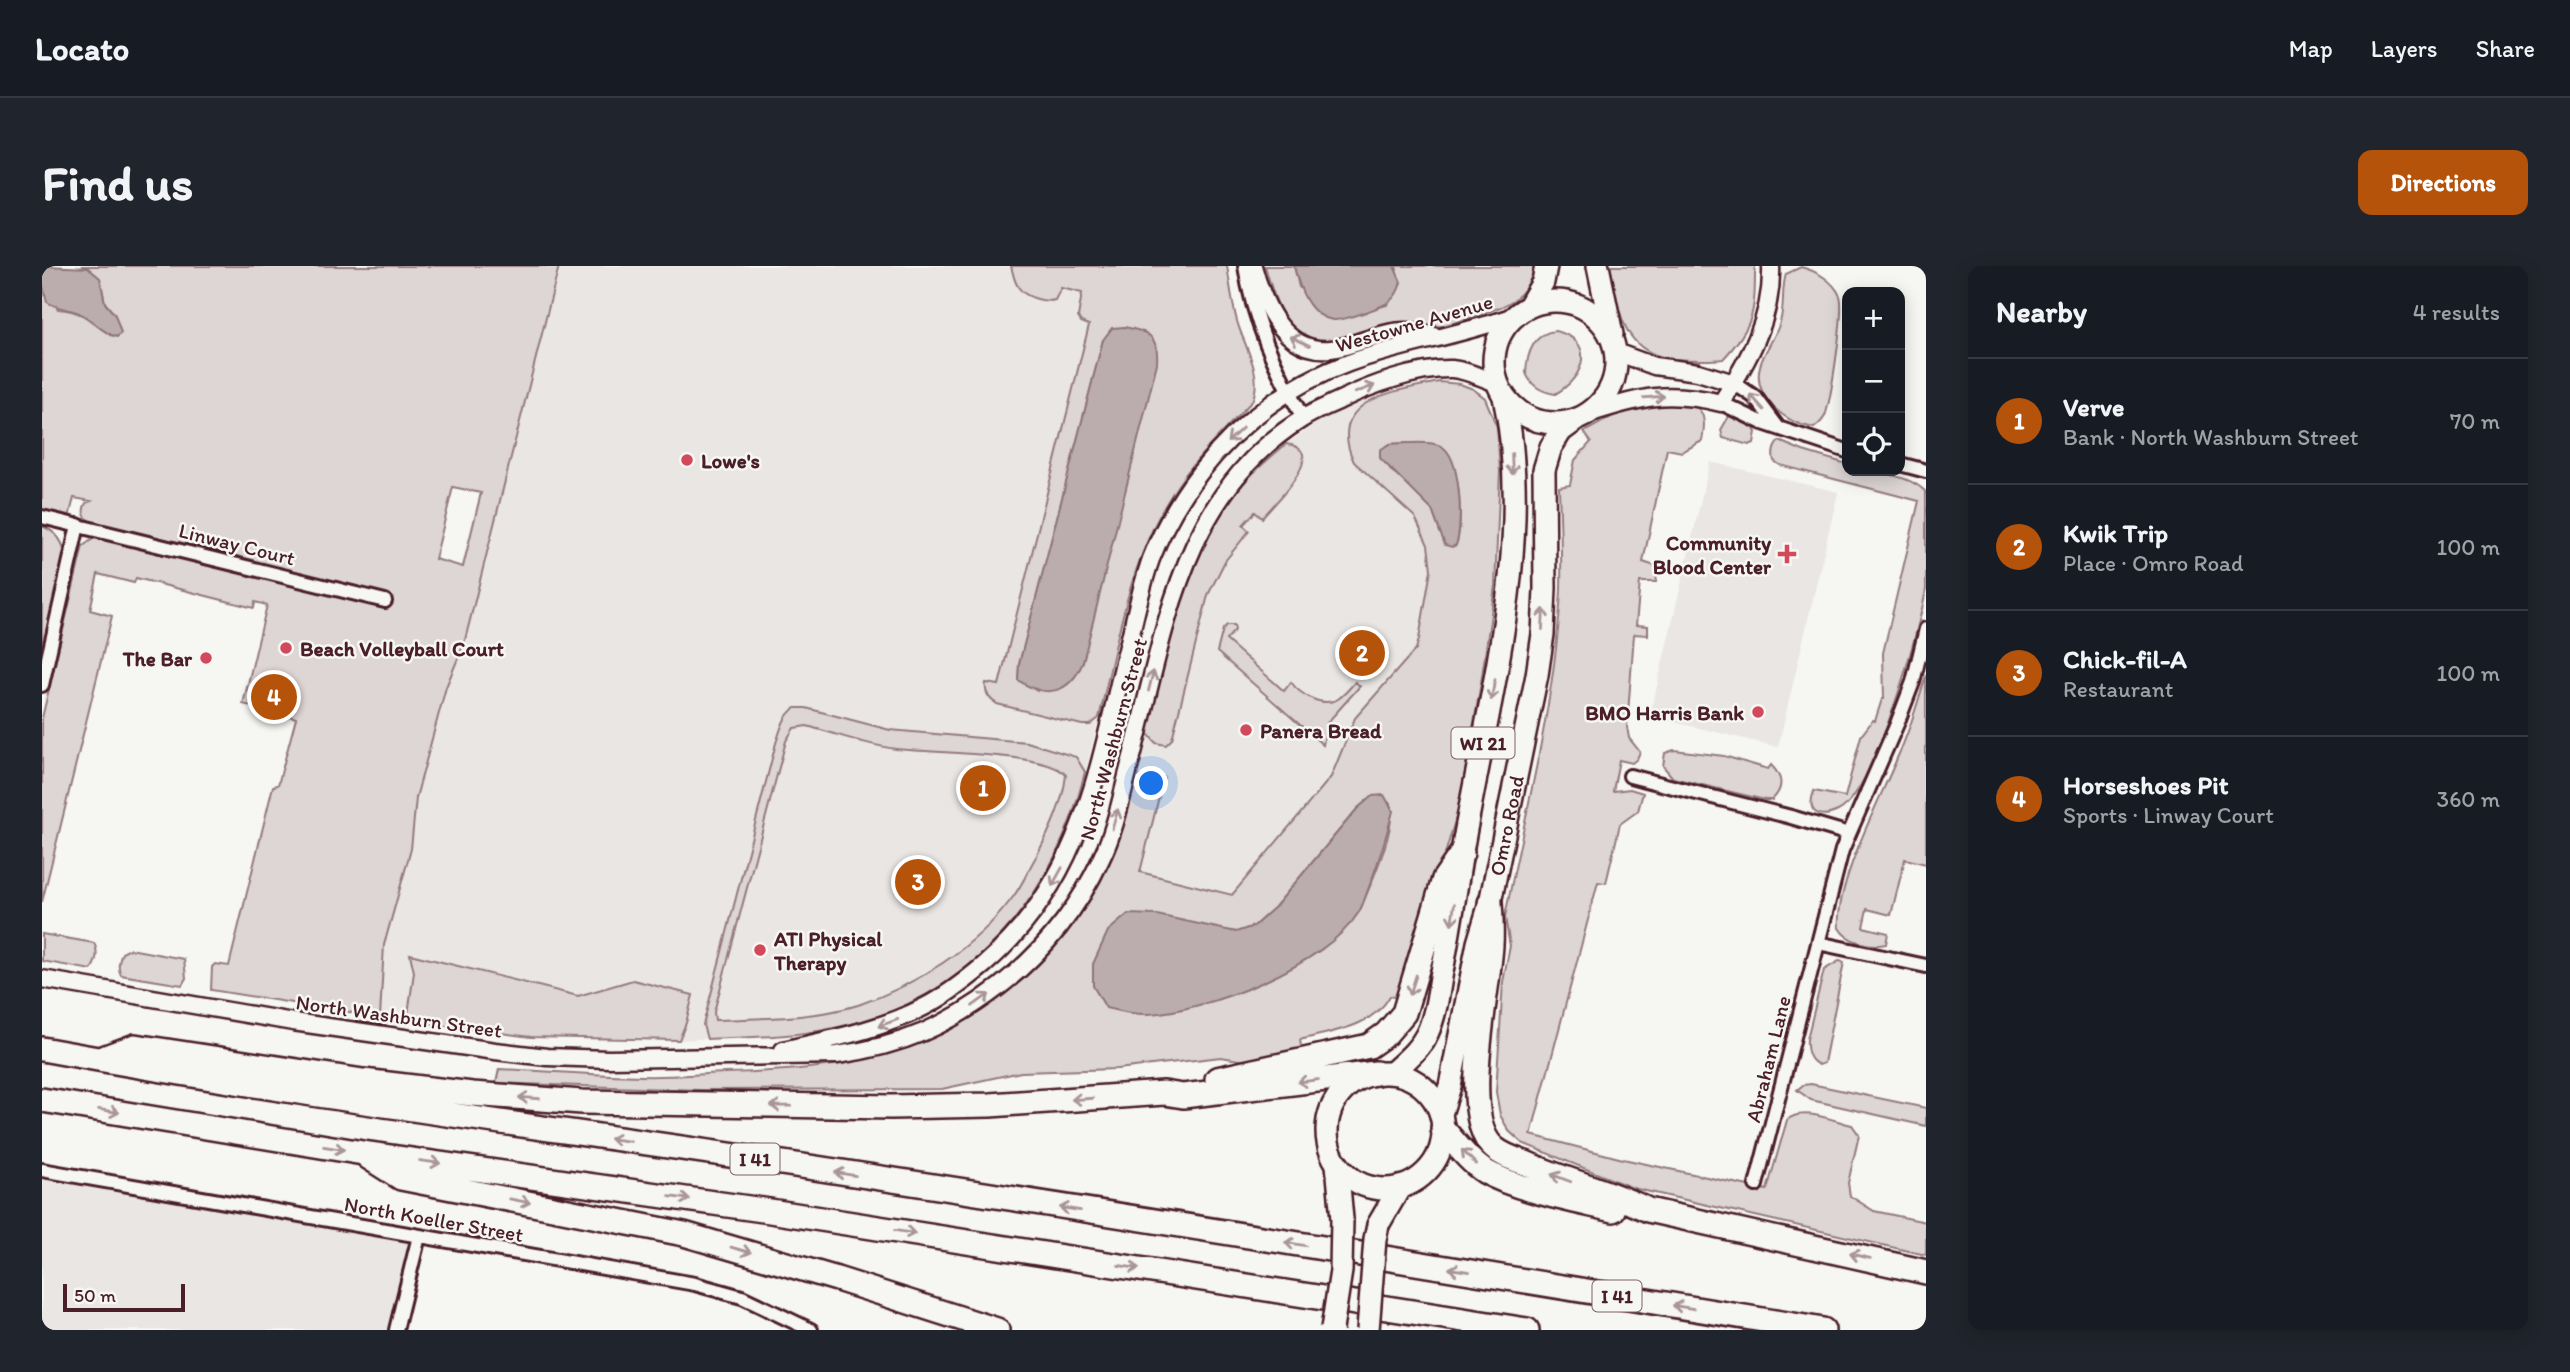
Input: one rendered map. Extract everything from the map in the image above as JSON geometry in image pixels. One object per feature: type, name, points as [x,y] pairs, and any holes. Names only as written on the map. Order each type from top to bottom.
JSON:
[{"type":"highway","points":[[1546,266],[1543,282],[1522,311],[1502,330],[1495,347],[1494,365],[1501,390],[1518,411],[1536,421],[1556,424],[1582,417],[1602,402],[1611,387],[1616,370],[1614,346],[1598,266]]},
{"type":"highway","points":[[1522,311],[1549,301],[1569,302],[1587,309],[1602,322],[1614,346]]},
{"type":"highway","name":"Omro Road","points":[[1384,1073],[1420,1046],[1428,1031],[1451,925],[1496,676],[1508,589],[1512,532],[1513,465],[1508,417],[1501,390]]},
{"type":"highway","name":"Omro Road","points":[[1442,1121],[1537,675],[1542,634],[1544,470],[1550,447],[1561,431],[1582,417]]},
{"type":"highway","points":[[100,1059],[135,1046],[363,1081],[472,1094],[582,1102],[990,1105],[1164,1093],[1369,1046],[1386,1034],[1404,1013],[1444,879],[1462,853]]},
{"type":"highway","points":[[1490,903],[1491,947],[1480,1033],[1477,1108],[1485,1138],[1493,1148],[1564,1180],[1626,1199],[1648,1210],[1926,1272]]},
{"type":"highway","name":"I 41","points":[[42,1049],[426,1112],[753,1159],[1410,1262],[1823,1330]]},
{"type":"highway","points":[[1164,1093],[1183,1096],[1384,1073],[1409,1078],[1423,1087],[1434,1099],[1442,1121],[1472,1161],[1498,1177],[1554,1196],[1623,1212],[1648,1210]]},
{"type":"highway","points":[[1384,1073],[1360,1078],[1346,1088],[1335,1101],[1329,1116],[1329,1149],[1346,1175],[1358,1183],[1386,1189],[1415,1181],[1427,1171],[1436,1158],[1442,1143],[1442,1121]]},
{"type":"highway","name":"I 41","points":[[42,1100],[363,1153],[770,1211],[1527,1330]]},
{"type":"highway","points":[[363,1153],[401,1178],[684,1234],[825,1275],[997,1330]]},
{"type":"highway","points":[[1332,1330],[1341,1271],[1342,1220],[1337,1164]]},
{"type":"highway","points":[[1368,1330],[1378,1226],[1400,1187]]},
{"type":"street","points":[[1245,266],[1248,289],[1261,332],[1303,418],[1387,381],[1434,370],[1461,371],[1501,390]]},
{"type":"street","points":[[1253,266],[1267,308],[1287,335],[1301,343],[1332,349],[1402,331],[1438,336]]},
{"type":"street","points":[[1772,266],[1767,313],[1752,351],[1721,403],[1763,423],[1842,450]]},
{"type":"street","name":"Westowne Avenue","points":[[1288,392],[1342,364],[1383,350],[1483,327],[1522,311]]},
{"type":"street","points":[[1614,346],[1654,366],[1716,376],[1734,383],[1756,398],[1777,426]]},
{"type":"street","name":"North Washburn Street","points":[[754,1056],[858,1033],[925,1007],[950,992],[998,953],[1039,907],[1057,877],[1081,825],[1144,579],[1160,538],[1185,492],[1219,451],[1288,392]]},
{"type":"street","name":"Omro Road","points":[[1582,417],[1626,401],[1654,396],[1694,397],[1721,403]]},
{"type":"street","name":"North Washburn Street","points":[[42,979],[194,1006],[495,1051],[609,1059],[837,1055],[875,1050],[918,1036],[947,1023],[981,1001],[1041,950],[1088,886],[1110,839],[1176,590],[1193,544],[1219,499],[1244,469],[1303,418]]},
{"type":"street","points":[[1905,465],[1926,471]]},
{"type":"street","name":"Linway Court","points":[[42,517],[385,601]]},
{"type":"street","points":[[42,685],[78,525]]},
{"type":"street","name":"Abraham Lane","points":[[1756,1185],[1842,850],[1913,682],[1926,629]]},
{"type":"street","points":[[1630,776],[1849,834]]},
{"type":"street","points":[[1818,943],[1926,966]]},
{"type":"street","name":"North Koeller Street","points":[[42,1170],[707,1287],[742,1297],[811,1330]]},
{"type":"street","points":[[396,1330],[419,1236]]},
{"type":"shaded area","points":[[83,266],[559,266],[464,644],[446,687],[416,798],[411,849],[384,945],[380,1017],[211,990],[212,967],[215,964],[229,966],[273,786],[278,785],[296,718],[243,704],[267,605],[255,602],[254,608],[136,578],[134,583],[98,574],[90,610],[112,616],[42,902],[42,718],[83,546],[97,536],[255,572],[253,560],[89,521],[84,510],[86,503],[91,501],[74,498],[69,517],[42,511],[42,282],[58,309],[86,317],[110,335],[115,315],[105,303],[100,279]],"holes":[[[453,487],[481,493],[463,567],[435,559]]]},
{"type":"shaded area","points":[[536,266],[1227,266],[1237,320],[1254,371],[1255,394],[1252,401],[1186,473],[1159,516],[1142,554],[1129,594],[1083,782],[1065,838],[1039,887],[985,952],[946,983],[919,998],[876,1017],[832,1029],[753,1037],[675,1040],[531,1037],[350,1013]]},
{"type":"shaded area","points":[[1011,266],[1227,266],[1237,321],[1252,361],[1256,381],[1252,401],[1190,469],[1157,520],[1126,603],[1099,718],[1090,725],[997,704],[986,693],[986,683],[999,685],[1089,325],[1081,322],[1078,317],[1082,293],[1061,288],[1055,300],[1035,298],[1019,288]],"holes":[[[1103,340],[1037,691],[1018,680],[1019,665]]]},
{"type":"shaded area","points":[[1265,266],[1294,266],[1299,287],[1334,320],[1387,305],[1397,269],[1394,266],[1534,266],[1531,278],[1520,295],[1494,310],[1441,326],[1409,326],[1333,341],[1308,337],[1291,325],[1279,307]]},
{"type":"shaded area","points":[[1294,266],[1394,266],[1401,282],[1396,294],[1384,305],[1355,316],[1334,320],[1325,318],[1311,307],[1302,292]]},
{"type":"shaded area","points":[[1610,266],[1755,266],[1751,317],[1742,336],[1723,359],[1674,359],[1656,355],[1633,339],[1626,327],[1616,298]]},
{"type":"shaded area","points":[[1801,267],[1829,281],[1837,290],[1841,304],[1837,355],[1828,407],[1824,418],[1814,428],[1782,415],[1766,398],[1759,378],[1762,360],[1780,322],[1786,274]]},
{"type":"shaded area","points":[[42,268],[88,268],[100,278],[105,303],[115,315],[121,333],[117,337],[112,335],[79,313],[47,302],[42,282]]},
{"type":"shaded area","points":[[1124,327],[1150,336],[1156,346],[1157,363],[1083,662],[1078,673],[1064,687],[1038,690],[1018,680],[1019,664],[1103,340],[1112,328]]},
{"type":"shaded area","points":[[1555,331],[1577,342],[1582,360],[1574,379],[1555,394],[1538,388],[1526,373],[1533,345],[1542,336]]},
{"type":"shaded area","points":[[1439,382],[1460,384],[1485,398],[1492,410],[1500,447],[1495,586],[1474,713],[1238,921],[1097,888],[1119,838],[1172,635],[1227,505],[1259,467],[1286,444],[1323,419],[1381,394]]},
{"type":"shaded area","points":[[1439,382],[1460,384],[1485,398],[1497,427],[1500,471],[1495,586],[1459,807],[1402,999],[1390,996],[1382,1007],[1362,1022],[1300,1040],[1302,1052],[1257,1063],[1221,1057],[1117,1069],[1021,1072],[942,1089],[701,1090],[496,1083],[499,1069],[652,1076],[812,1068],[888,1054],[924,1041],[959,1024],[994,1002],[1044,959],[1070,928],[1093,894],[1112,857],[1136,777],[1149,774],[1164,777],[1140,872],[1232,895],[1331,777],[1355,718],[1416,649],[1431,570],[1428,545],[1415,517],[1354,462],[1347,441],[1349,424],[1356,411],[1369,401],[1403,389]],"holes":[[[1389,444],[1432,444],[1453,469],[1460,507],[1456,545],[1441,535],[1432,510],[1404,480],[1390,470]],[[1372,796],[1390,803],[1390,827],[1381,858],[1359,912],[1093,964],[1211,928],[1237,932],[1254,926],[1275,907],[1357,809]]]},
{"type":"shaded area","points":[[1653,404],[1696,407],[1703,418],[1703,437],[1702,441],[1682,452],[1667,449],[1643,562],[1658,567],[1656,582],[1640,582],[1636,625],[1648,626],[1648,635],[1634,634],[1627,727],[1629,738],[1640,752],[1632,763],[1619,760],[1613,791],[1630,789],[1643,793],[1638,811],[1620,824],[1606,883],[1598,882],[1531,1135],[1623,1159],[1767,1190],[1787,1120],[1793,1116],[1809,1114],[1852,1125],[1859,1135],[1848,1183],[1850,1196],[1874,1211],[1926,1222],[1926,1255],[1633,1188],[1522,1143],[1509,1131],[1500,1115],[1496,1092],[1503,982],[1510,946],[1505,917],[1539,754],[1553,671],[1561,589],[1559,487],[1570,485],[1575,460],[1591,442],[1584,432],[1622,411]]},
{"type":"shaded area","points":[[1729,416],[1753,427],[1756,432],[1754,443],[1749,445],[1723,438],[1721,430]]},
{"type":"shaded area","points":[[1779,441],[1842,463],[1842,476],[1899,477],[1926,492],[1926,589],[1905,673],[1866,775],[1852,798],[1838,811],[1825,815],[1813,809],[1814,791],[1845,797],[1861,736],[1873,720],[1875,721],[1884,699],[1883,653],[1919,501],[1780,465],[1774,461],[1775,447]]},
{"type":"shaded area","points":[[1427,443],[1445,449],[1454,468],[1460,510],[1458,536],[1456,545],[1452,547],[1445,545],[1432,510],[1380,458],[1380,450],[1389,444]]},
{"type":"shaded area","points":[[1286,444],[1299,448],[1303,456],[1302,466],[1287,490],[1262,518],[1255,512],[1243,525],[1249,531],[1225,561],[1208,595],[1172,739],[1166,745],[1156,743],[1147,733],[1171,635],[1192,571],[1223,511],[1243,484]]},
{"type":"shaded area","points":[[1710,462],[1838,492],[1778,747],[1650,716]]},
{"type":"shaded area","points":[[42,526],[52,531],[59,539],[64,548],[65,559],[42,661]]},
{"type":"shaded area","points":[[1227,625],[1234,625],[1235,630],[1226,640],[1284,691],[1291,682],[1312,699],[1326,702],[1338,699],[1355,682],[1360,686],[1327,723],[1323,745],[1217,652],[1223,629]]},
{"type":"shaded area","points":[[1926,675],[1926,864],[1905,859],[1891,915],[1867,909],[1863,927],[1888,933],[1886,944],[1860,943],[1839,928],[1844,888],[1860,842],[1906,736]]},
{"type":"shaded area","points":[[795,708],[806,708],[890,730],[1027,742],[1076,757],[1085,772],[1071,819],[1052,862],[1027,902],[998,938],[964,969],[925,995],[882,1015],[818,1031],[707,1039],[703,1025],[776,743],[783,723]],"holes":[[[807,726],[896,749],[986,755],[1036,762],[1054,767],[1066,775],[1062,796],[1047,836],[1017,892],[981,932],[944,962],[902,987],[841,1010],[787,1017],[715,1020],[714,1012],[786,741],[794,728]]]},
{"type":"shaded area","points":[[1674,750],[1724,756],[1768,769],[1771,765],[1780,778],[1779,791],[1772,800],[1765,800],[1673,778],[1663,766],[1665,753]]},
{"type":"shaded area","points":[[1384,795],[1393,811],[1363,903],[1343,931],[1321,950],[1264,982],[1202,1004],[1148,1014],[1106,1008],[1093,986],[1093,964],[1108,931],[1128,914],[1157,915],[1236,932],[1254,926],[1275,907],[1357,809],[1372,796]]},
{"type":"shaded area","points":[[42,934],[94,943],[96,957],[91,970],[42,961]]},
{"type":"shaded area","points":[[130,949],[184,959],[186,978],[182,985],[121,975],[119,967],[122,953]]},
{"type":"shaded area","points":[[410,954],[578,996],[633,980],[693,995],[679,1040],[531,1037],[407,1021],[414,972]]},
{"type":"shaded area","points":[[1839,961],[1844,962],[1824,1063],[1819,1065],[1809,1055],[1807,1039],[1824,970]]},
{"type":"shaded area","points":[[1811,1084],[1926,1108],[1926,1126],[1811,1100],[1797,1090],[1803,1085]]},
{"type":"shaded area","points":[[42,1170],[419,1236],[396,1330],[42,1330]]},
{"type":"place","name":"Lowe's","points":[[687,460]]},
{"type":"place","name":"Community Blood Center","points":[[1787,554]]},
{"type":"place","name":"Beach Volleyball Court","points":[[286,648]]},
{"type":"place","name":"Kwik Trip","points":[[1362,653]]},
{"type":"place","name":"The Bar","points":[[206,658]]},
{"type":"place","name":"Horseshoes Pit","points":[[274,697]]},
{"type":"place","name":"BMO Harris Bank","points":[[1758,712]]},
{"type":"place","name":"Panera Bread","points":[[1246,730]]},
{"type":"place","name":"Verve","points":[[983,788]]},
{"type":"place","name":"Chick-fil-A","points":[[918,882]]},
{"type":"place","name":"ATI Physical Therapy","points":[[760,950]]}]
